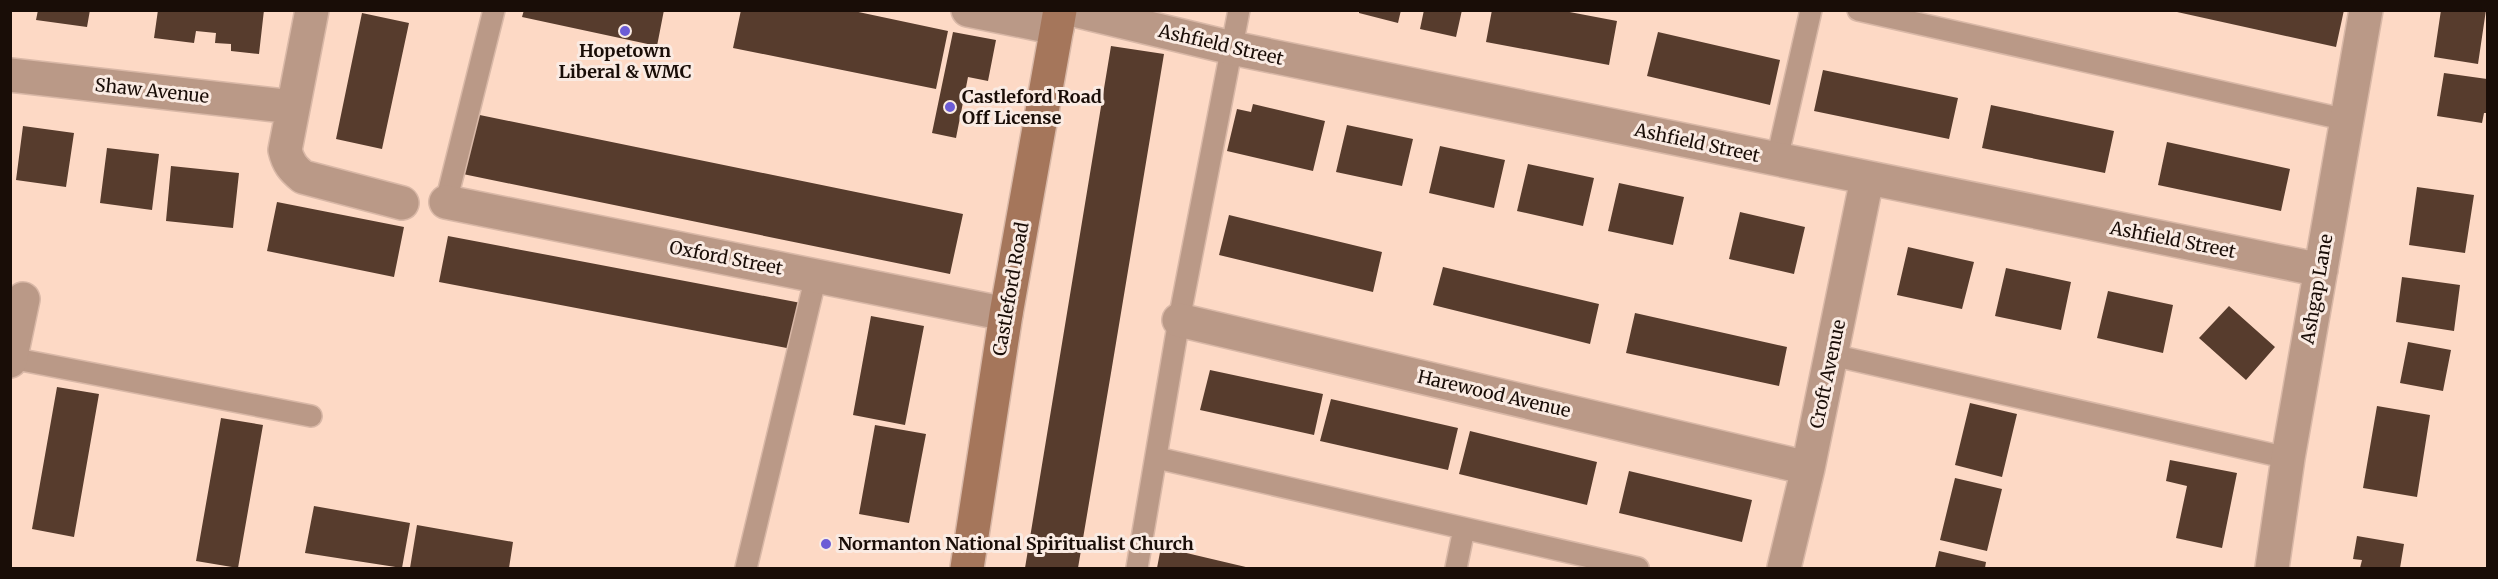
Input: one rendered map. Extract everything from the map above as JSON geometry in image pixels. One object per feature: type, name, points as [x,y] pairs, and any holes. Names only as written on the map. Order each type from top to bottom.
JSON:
[{"type":"street","points":[[312,10],[292,107],[285,150],[287,160],[294,171],[303,177],[402,203]]},
{"type":"street","name":"Ashfield Street","points":[[969,10],[1064,16],[1232,48],[2321,270]]},
{"type":"street","name":"Ashgap Lane","points":[[2272,568],[2288,458],[2366,10]]},
{"type":"street","name":"Castleford Road","points":[[967,568],[1006,314],[1064,16]]},
{"type":"street","name":"Shaw Avenue","points":[[10,75],[292,107]]},
{"type":"street","name":"Croft Avenue","points":[[1784,568],[1808,468],[1867,179]]},
{"type":"street","name":"Oxford Street","points":[[446,202],[1006,314]]},
{"type":"street","points":[[11,359],[23,299]]},
{"type":"street","name":"Harewood Avenue","points":[[1179,320],[1808,468]]},
{"type":"lane","points":[[446,202],[494,10]]},
{"type":"lane","points":[[1137,568],[1179,320],[1239,10]]},
{"type":"lane","points":[[1777,159],[1811,10]]},
{"type":"lane","points":[[1858,10],[2347,120]]},
{"type":"lane","points":[[746,568],[816,276]]},
{"type":"lane","points":[[1832,355],[2288,458]]},
{"type":"lane","points":[[11,359],[311,416]]},
{"type":"lane","points":[[1157,458],[1638,568]]},
{"type":"lane","points":[[1456,568],[1464,529]]},
{"type":"building","points":[[38,10],[90,10],[87,27],[36,20]]},
{"type":"building","points":[[158,10],[264,10],[259,54],[231,51],[231,44],[215,43],[216,33],[196,31],[194,43],[154,38]]},
{"type":"building","name":"Hopetown Liberal & WMC","points":[[524,10],[664,10],[657,46],[522,17]]},
{"type":"building","points":[[741,10],[849,10],[948,31],[936,89],[733,48]]},
{"type":"building","points":[[1359,10],[1401,10],[1398,23],[1359,13]]},
{"type":"building","points":[[1424,10],[1462,10],[1456,37],[1420,29]]},
{"type":"building","points":[[1492,10],[1559,10],[1617,21],[1609,65],[1486,42]]},
{"type":"building","points":[[2168,10],[2344,10],[2336,47]]},
{"type":"building","points":[[2441,10],[2486,10],[2478,64],[2434,57]]},
{"type":"building","points":[[362,13],[409,23],[382,149],[336,139]]},
{"type":"building","name":"Castleford Road Off License","points":[[953,32],[996,40],[988,81],[968,77],[956,138],[932,133]]},
{"type":"building","points":[[1658,32],[1780,60],[1770,105],[1647,76]]},
{"type":"building","points":[[1111,46],[1164,54],[1078,568],[1025,568]]},
{"type":"building","points":[[1823,70],[1958,98],[1949,139],[1814,111]]},
{"type":"building","points":[[2444,73],[2487,79],[2487,113],[2484,113],[2482,123],[2437,116]]},
{"type":"building","points":[[1253,104],[1325,121],[1313,171],[1227,151],[1237,109],[1251,112]]},
{"type":"building","points":[[1991,105],[2114,131],[2105,173],[1982,148]]},
{"type":"building","points":[[470,113],[963,214],[950,274],[458,173]]},
{"type":"building","points":[[1347,125],[1413,139],[1402,186],[1336,172]]},
{"type":"building","points":[[23,126],[74,133],[66,187],[16,180]]},
{"type":"building","points":[[2167,142],[2290,169],[2281,211],[2158,185]]},
{"type":"building","points":[[1440,146],[1505,160],[1494,208],[1429,193]]},
{"type":"building","points":[[107,148],[159,154],[152,210],[100,203]]},
{"type":"building","points":[[1528,164],[1594,178],[1583,226],[1517,211]]},
{"type":"building","points":[[171,166],[239,173],[233,228],[166,221]]},
{"type":"building","points":[[1619,183],[1684,197],[1673,245],[1608,231]]},
{"type":"building","points":[[2417,187],[2474,195],[2465,253],[2409,245]]},
{"type":"building","points":[[277,202],[404,227],[394,277],[267,251]]},
{"type":"building","points":[[1740,212],[1805,227],[1794,274],[1729,259]]},
{"type":"building","points":[[1229,215],[1382,252],[1373,292],[1219,255]]},
{"type":"building","points":[[448,236],[801,303],[792,349],[439,282]]},
{"type":"building","points":[[1908,247],[1974,262],[1962,309],[1897,295]]},
{"type":"building","points":[[1443,267],[1599,304],[1590,344],[1433,305]]},
{"type":"building","points":[[2006,268],[2071,282],[2061,330],[1995,316]]},
{"type":"building","points":[[2402,277],[2460,285],[2454,331],[2396,322]]},
{"type":"building","points":[[2108,291],[2173,305],[2163,353],[2097,338]]},
{"type":"building","points":[[2229,306],[2275,347],[2246,380],[2199,338]]},
{"type":"building","points":[[1635,313],[1787,347],[1779,386],[1626,353]]},
{"type":"building","points":[[871,316],[924,326],[905,425],[853,415]]},
{"type":"building","points":[[2408,342],[2451,350],[2443,391],[2400,383]]},
{"type":"building","points":[[1210,370],[1323,394],[1314,435],[1200,410]]},
{"type":"building","points":[[57,387],[99,394],[74,537],[32,529]]},
{"type":"building","points":[[1331,399],[1458,428],[1448,470],[1320,441]]},
{"type":"building","points":[[1970,403],[2017,414],[2002,477],[1955,465]]},
{"type":"building","points":[[2377,406],[2430,415],[2417,497],[2363,488]]},
{"type":"building","points":[[221,418],[263,425],[238,568],[196,561]]},
{"type":"building","points":[[875,425],[926,434],[909,523],[859,514]]},
{"type":"building","points":[[1470,431],[1597,462],[1587,505],[1459,474]]},
{"type":"building","points":[[2170,460],[2237,473],[2222,548],[2176,538],[2187,486],[2166,481]]},
{"type":"building","points":[[1629,471],[1752,500],[1742,542],[1619,513]]},
{"type":"building","points":[[1955,478],[2002,489],[1987,551],[1940,540]]},
{"type":"building","points":[[314,506],[410,523],[402,568],[305,553]]},
{"type":"building","points":[[417,525],[513,542],[509,568],[410,568]]},
{"type":"building","points":[[2357,536],[2404,544],[2400,568],[2360,568],[2362,560],[2353,559]]},
{"type":"building","points":[[1161,547],[1250,568],[1157,568]]},
{"type":"building","points":[[1939,551],[1986,562],[1985,568],[1935,568]]},
{"type":"place","name":"Hopetown Liberal & WMC","points":[[625,31]]},
{"type":"place","name":"Castleford Road Off License","points":[[950,107]]},
{"type":"place","name":"Normanton National Spiritualist Church","points":[[826,544]]}]
